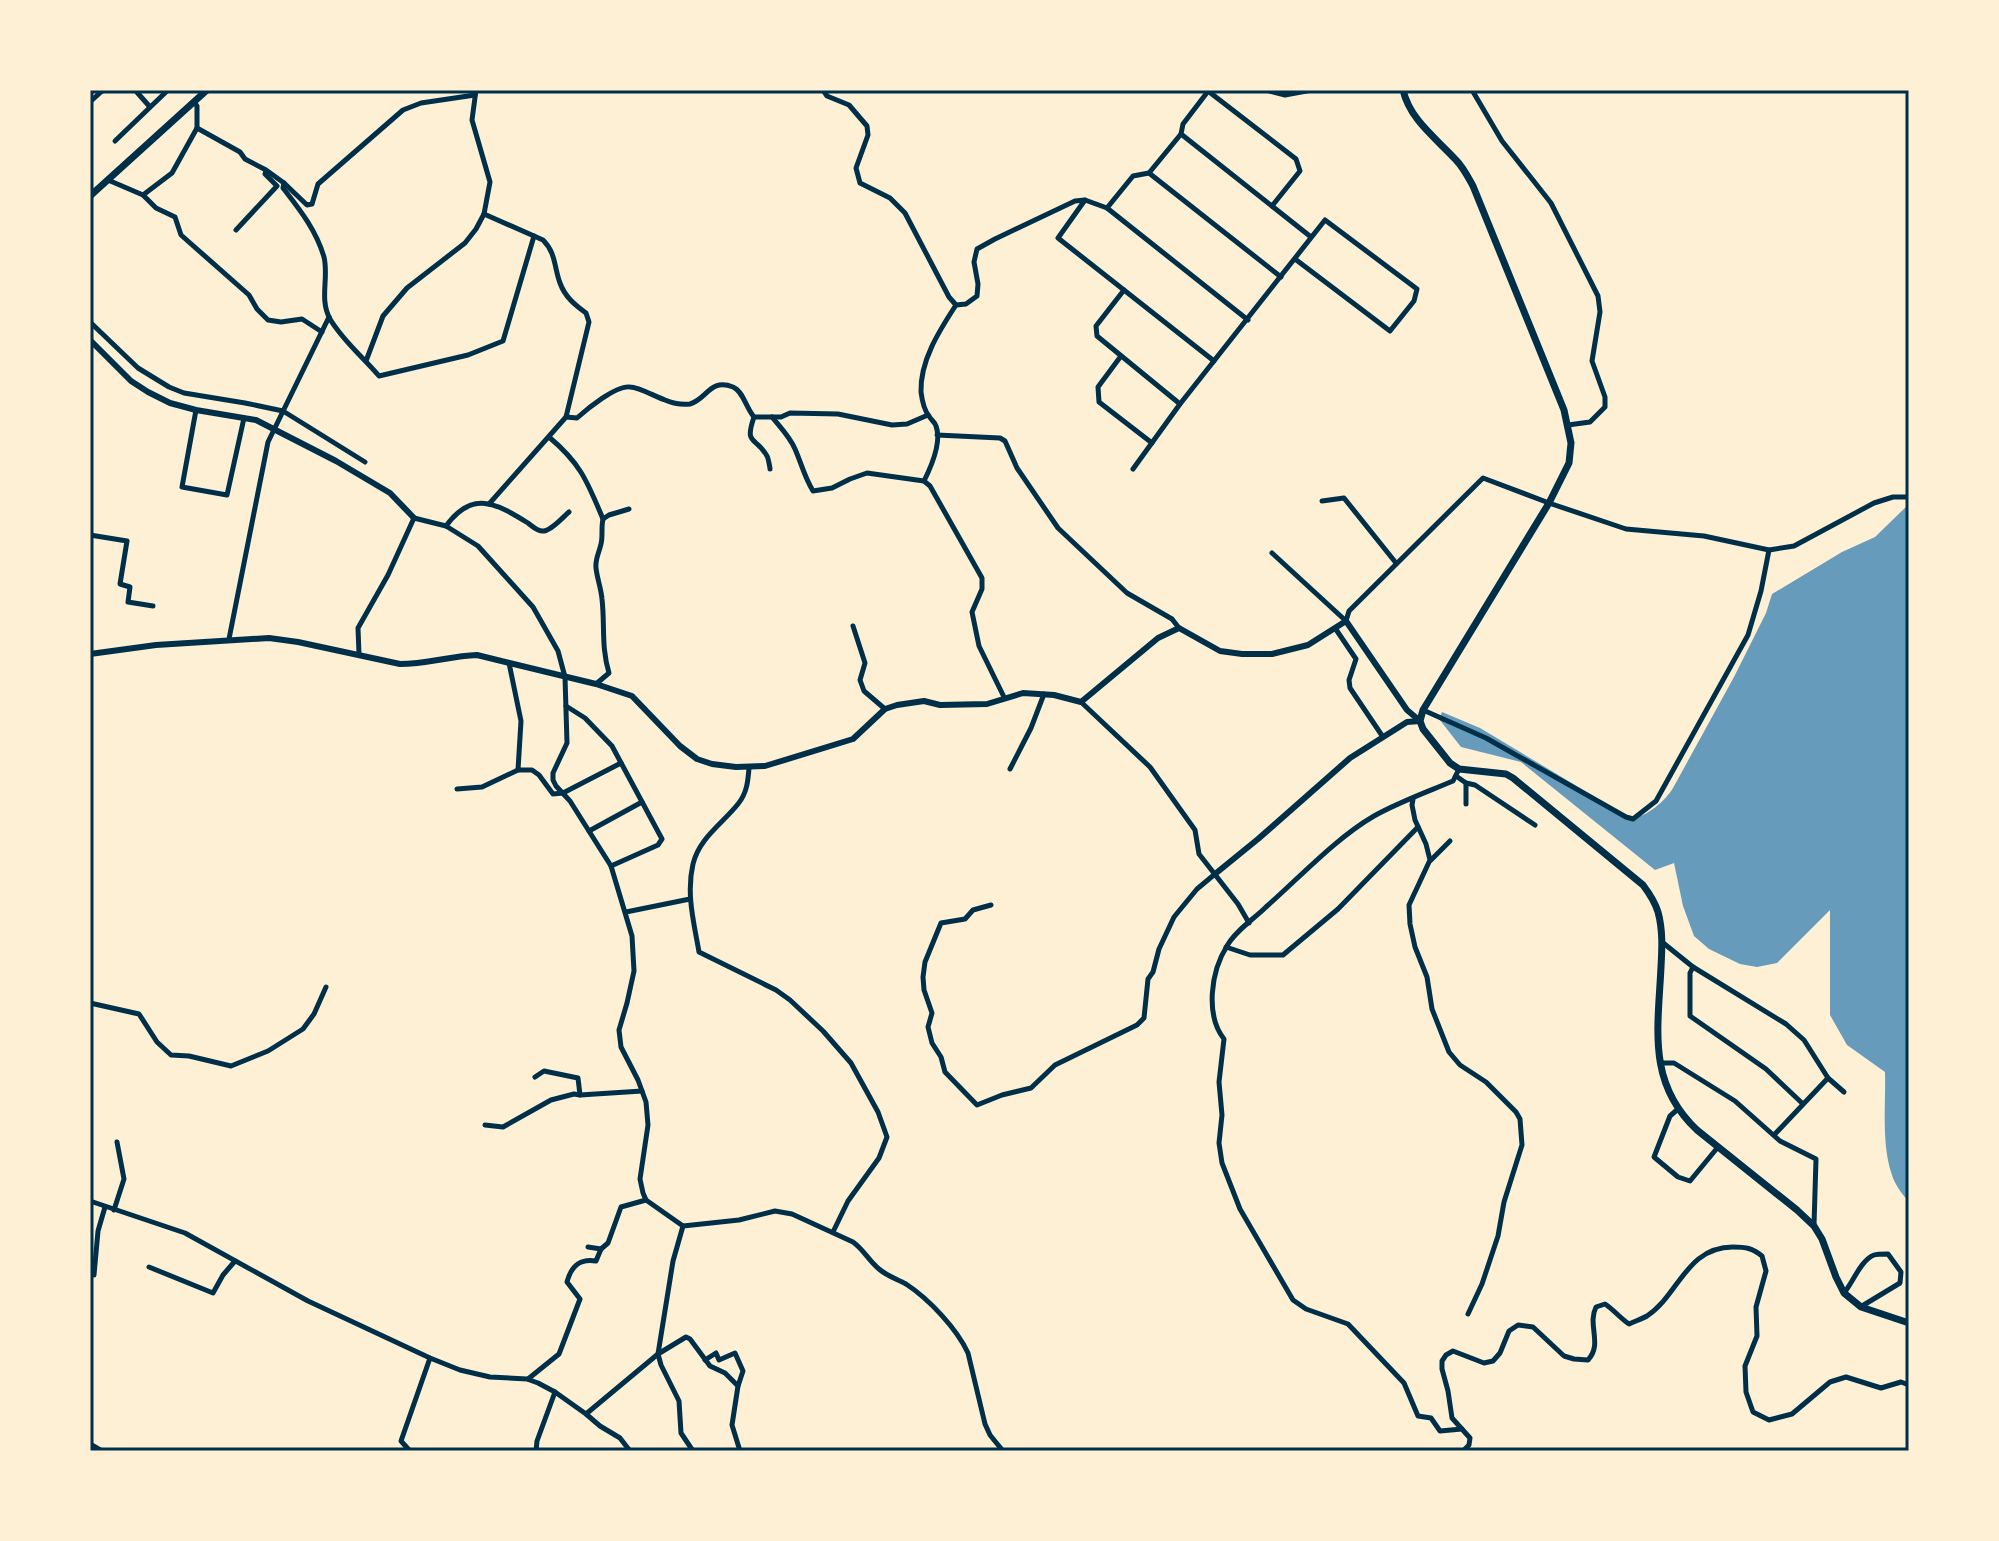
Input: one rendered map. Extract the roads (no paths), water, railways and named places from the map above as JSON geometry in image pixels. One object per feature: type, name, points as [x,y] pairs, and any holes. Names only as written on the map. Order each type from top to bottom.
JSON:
[{"type":"main road","points":[[90,196],[207,90]]},
{"type":"main road","points":[[1403,90],[1419,122],[1459,162],[1473,186],[1540,349],[1568,425],[1571,443],[1569,463],[1549,503],[1423,710],[1420,721],[1423,729],[1458,772],[1506,774],[1513,778],[1643,885],[1658,913],[1662,942],[1657,1044],[1667,1086],[1678,1109],[1690,1123],[1814,1226],[1844,1293],[1861,1307],[1909,1323]]},
{"type":"street","points":[[90,102],[103,90]]},
{"type":"street","points":[[135,90],[151,107]]},
{"type":"street","points":[[115,141],[168,90]]},
{"type":"street","points":[[823,90],[827,96],[849,105],[867,126],[868,135],[856,168],[860,183],[890,198],[905,213],[956,305]]},
{"type":"street","points":[[1266,90],[1285,95],[1312,90]]},
{"type":"street","points":[[1472,90],[1502,141],[1551,203],[1598,296],[1600,312],[1592,361],[1605,397],[1605,407],[1590,422],[1568,425]]},
{"type":"street","points":[[1107,208],[1133,176],[1149,173],[1181,134],[1183,124],[1208,91],[1296,159],[1300,171],[1272,206]]},
{"type":"street","points":[[197,128],[266,170],[307,205],[312,204],[318,184],[403,110],[430,101],[475,93],[472,120],[490,182],[484,214],[465,243],[407,288],[383,316],[366,361]]},
{"type":"street","points":[[143,195],[172,173],[197,128],[197,106],[194,102]]},
{"type":"street","points":[[1181,134],[1312,237]]},
{"type":"street","points":[[236,230],[277,186],[265,174],[266,170]]},
{"type":"street","points":[[1149,173],[1281,277]]},
{"type":"street","points":[[108,180],[143,195],[156,208],[175,217],[181,235],[249,295],[268,320],[302,319],[322,332]]},
{"type":"street","points":[[284,183],[283,188],[310,224],[325,260],[324,300],[329,317],[379,376],[468,355],[503,341],[534,236]]},
{"type":"street","points":[[956,305],[966,304],[977,296],[974,262],[977,249],[1075,201],[1085,200],[1107,208],[1248,320]]},
{"type":"street","points":[[1085,200],[1058,238],[1214,361]]},
{"type":"street","points":[[484,214],[543,240],[551,248],[559,282],[575,305],[586,313],[589,322],[566,417],[489,504]]},
{"type":"street","points":[[1133,469],[1180,404],[1325,220],[1417,289],[1414,301],[1390,331],[1295,259]]},
{"type":"street","points":[[1124,290],[1096,326],[1097,336],[1180,404]]},
{"type":"street","points":[[924,481],[934,460],[937,435],[936,426],[928,415],[921,395],[922,374],[930,350],[956,305]]},
{"type":"street","points":[[229,639],[268,442],[329,317]]},
{"type":"street","points":[[90,322],[138,368],[169,387],[184,393],[283,411],[365,462]]},
{"type":"street","points":[[90,340],[131,381],[148,392],[170,403],[196,410],[256,420],[390,493],[414,518],[446,526],[478,546],[533,607],[558,651],[565,677],[567,743],[553,773],[556,786],[570,801],[611,866],[632,936],[634,971],[619,1030],[621,1047],[646,1102],[648,1125],[640,1179],[646,1200],[683,1226],[739,1220],[775,1211],[792,1214],[853,1242],[876,1267],[922,1297],[963,1342],[985,1424],[1003,1451]]},
{"type":"street","points":[[1121,356],[1098,387],[1099,402],[1152,443]]},
{"type":"street","points":[[566,417],[577,418],[590,406],[629,386],[672,403],[690,404],[716,385],[730,385],[739,390],[747,410],[754,417],[781,417],[790,413],[838,414],[892,425],[907,424],[928,415]]},
{"type":"street","points":[[196,410],[182,487],[227,495],[244,418]]},
{"type":"street","points":[[754,417],[749,430],[750,438],[767,456],[770,469]]},
{"type":"street","points":[[772,417],[788,436],[813,491],[832,488],[867,473],[924,481],[937,498],[982,578],[982,589],[972,612],[979,646],[1004,697]]},
{"type":"street","points":[[937,435],[1000,438],[1005,441],[1017,468],[1058,528],[1127,593],[1172,619],[1179,628],[1200,641],[1220,651],[1242,654],[1272,654],[1308,645],[1346,621],[1349,611],[1483,478],[1626,529],[1704,536],[1769,550],[1794,546],[1874,503],[1893,497],[1909,497]]},
{"type":"street","points":[[549,437],[565,450],[584,473],[603,519],[602,541],[595,560],[609,673],[596,684]]},
{"type":"street","points":[[1322,501],[1344,498],[1396,563]]},
{"type":"street","points":[[446,526],[468,505],[476,502],[489,504],[540,531],[547,531],[569,512]]},
{"type":"street","points":[[603,519],[629,509]]},
{"type":"street","points":[[359,654],[358,628],[388,575],[414,518]]},
{"type":"street","points":[[90,535],[127,541],[120,584],[130,587],[128,602],[153,606]]},
{"type":"street","points":[[1423,710],[1472,730],[1633,819],[1656,801],[1748,635],[1769,550]]},
{"type":"street","points":[[1272,553],[1346,621],[1407,710],[1420,721]]},
{"type":"street","points":[[853,626],[865,663],[860,680],[864,691],[885,709]]},
{"type":"street","points":[[1334,627],[1356,659],[1349,680],[1350,688],[1383,737]]},
{"type":"street","points":[[1081,702],[1158,638],[1179,628]]},
{"type":"street","points":[[90,654],[156,645],[269,638],[400,664],[477,655],[632,696],[680,746],[697,759],[749,768],[853,739],[885,709],[897,705],[924,701],[940,705],[987,704],[1023,693],[1054,695],[1081,702],[1150,767],[1195,830],[1199,854],[1249,923]]},
{"type":"street","points":[[509,662],[521,721],[518,770]]},
{"type":"street","points":[[1010,769],[1044,694]]},
{"type":"street","points":[[566,706],[585,718],[612,746],[662,839],[658,845],[611,866]]},
{"type":"street","points":[[991,905],[973,910],[965,919],[941,923],[925,962],[923,977],[932,1013],[928,1027],[932,1043],[941,1057],[945,1072],[977,1105],[1031,1088],[1055,1065],[1137,1025],[1144,1018],[1148,979],[1159,949],[1174,917],[1197,889],[1350,758],[1407,722],[1420,721]]},
{"type":"street","points":[[457,789],[482,787],[518,770],[532,770],[553,794],[563,793],[621,763]]},
{"type":"street","points":[[749,768],[746,789],[739,803],[722,819],[694,862],[690,899],[699,952],[790,1000],[851,1063],[878,1112],[887,1137],[879,1158],[848,1201],[833,1232]]},
{"type":"street","points":[[1462,1429],[1440,1431],[1431,1418],[1418,1416],[1404,1383],[1348,1324],[1306,1309],[1293,1300],[1240,1209],[1222,1163],[1219,1082],[1224,1039],[1212,1012],[1211,999],[1219,962],[1226,947],[1347,835],[1375,816],[1453,781],[1458,772],[1466,783],[1466,804]]},
{"type":"street","points":[[1466,783],[1475,785],[1535,825]]},
{"type":"street","points":[[1413,798],[1418,827],[1430,860]]},
{"type":"street","points":[[589,831],[642,802]]},
{"type":"street","points":[[1226,947],[1250,955],[1283,955],[1338,909],[1418,827]]},
{"type":"street","points":[[1450,841],[1430,860],[1409,905],[1415,947],[1427,977],[1432,1009],[1449,1052],[1516,1112],[1520,1119],[1522,1145],[1504,1202],[1498,1236],[1468,1314]]},
{"type":"street","points":[[626,912],[690,899]]},
{"type":"street","points":[[1662,942],[1693,967],[1786,1024],[1804,1040],[1828,1078],[1844,1092]]},
{"type":"street","points":[[1693,967],[1690,973],[1690,1016],[1766,1069],[1803,1104]]},
{"type":"street","points":[[90,1003],[139,1014],[157,1042],[171,1055],[231,1066],[268,1051],[303,1029],[314,1014],[326,987]]},
{"type":"street","points":[[1660,1063],[1674,1063],[1735,1101],[1780,1141],[1816,1159],[1814,1226]]},
{"type":"street","points":[[535,1077],[544,1071],[578,1078],[580,1095]]},
{"type":"street","points":[[1774,1135],[1828,1078]]},
{"type":"street","points":[[485,1125],[503,1127],[551,1100],[574,1094],[642,1091]]},
{"type":"street","points":[[1678,1109],[1670,1116],[1654,1157],[1678,1177],[1690,1181],[1718,1147]]},
{"type":"street","points":[[114,1210],[124,1179],[117,1142]]},
{"type":"street","points":[[527,1379],[559,1354],[562,1347],[580,1299],[567,1282],[570,1271],[576,1264],[596,1261],[601,1249],[608,1243],[621,1207],[646,1200]]},
{"type":"street","points":[[90,1201],[185,1233],[308,1301],[430,1358],[490,1377],[527,1379],[538,1383],[620,1438],[630,1451]]},
{"type":"street","points":[[94,1275],[98,1231],[105,1207]]},
{"type":"street","points":[[683,1226],[673,1261],[658,1354],[679,1401],[681,1433],[693,1451]]},
{"type":"street","points":[[90,1235],[98,1231]]},
{"type":"street","points":[[588,1247],[601,1249]]},
{"type":"street","points":[[1463,1451],[1469,1445],[1470,1438],[1452,1418],[1442,1369],[1446,1355],[1453,1351],[1484,1363],[1493,1361],[1500,1353],[1509,1331],[1518,1325],[1533,1327],[1564,1356],[1588,1360],[1595,1353],[1593,1314],[1596,1307],[1605,1304],[1629,1324],[1648,1315],[1691,1265],[1708,1252],[1726,1247],[1751,1247],[1762,1256],[1766,1271],[1756,1307],[1757,1336],[1745,1366],[1746,1392],[1753,1412],[1769,1420],[1792,1414],[1830,1382],[1846,1377],[1881,1388],[1901,1382],[1909,1385]]},
{"type":"street","points":[[1844,1293],[1865,1261],[1876,1254],[1888,1254],[1901,1272],[1900,1283],[1861,1307]]},
{"type":"street","points":[[149,1267],[213,1293],[235,1261]]},
{"type":"street","points":[[586,1414],[658,1354],[686,1337],[710,1366],[725,1373],[738,1386]]},
{"type":"street","points":[[705,1360],[716,1353],[719,1360],[735,1353],[743,1371],[732,1425],[740,1451]]},
{"type":"street","points":[[410,1451],[401,1441],[430,1358]]},
{"type":"street","points":[[536,1451],[555,1392]]},
{"type":"street","points":[[90,1444],[102,1451]]},
{"type":"water","points":[[1909,504],[1909,1202],[1895,1182],[1889,1163],[1885,1137],[1885,1072],[1847,1045],[1830,1015],[1830,910],[1777,963],[1757,967],[1740,964],[1709,949],[1694,936],[1683,906],[1674,863],[1655,870],[1521,762],[1461,747],[1439,719],[1442,712],[1480,728],[1630,818],[1642,815],[1660,803],[1673,788],[1734,677],[1766,613],[1772,594],[1842,552],[1875,537]]}]
